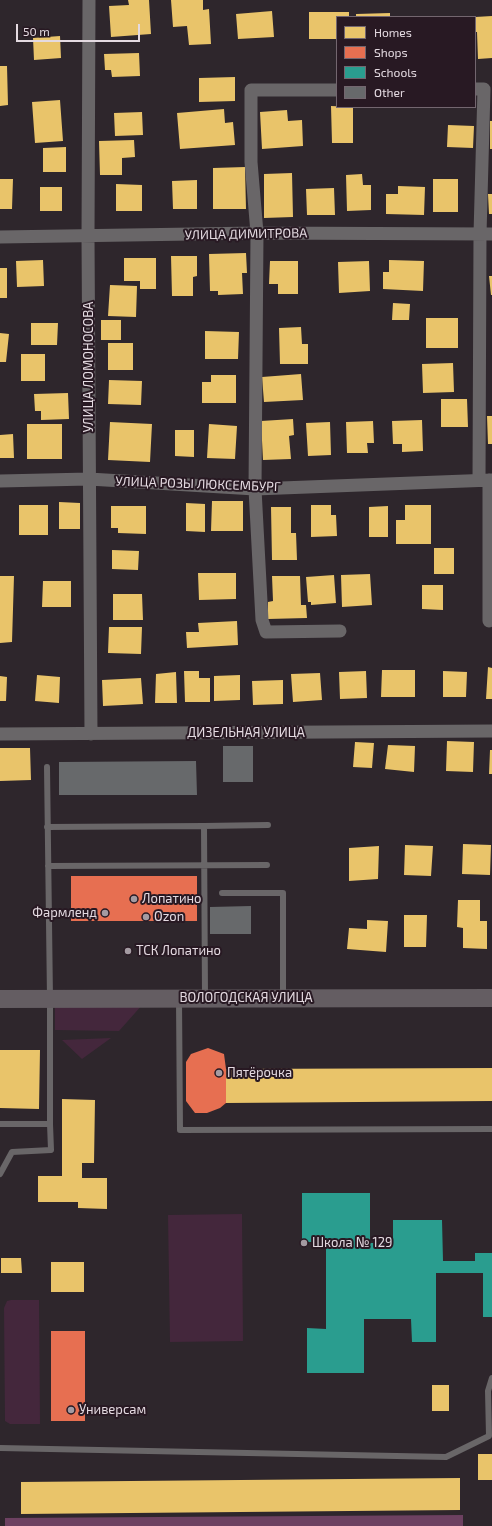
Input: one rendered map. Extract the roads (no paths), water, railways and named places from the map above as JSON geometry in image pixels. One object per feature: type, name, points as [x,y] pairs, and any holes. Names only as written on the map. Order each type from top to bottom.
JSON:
[{"type":"main road","name":"ВОЛОГОДСКАЯ УЛИЦА","points":[[0,999],[492,998]]},
{"type":"street","name":"УЛИЦА ЛОМОНОСОВА","points":[[89,0],[88,236],[91,734]]},
{"type":"street","points":[[476,89],[484,89],[486,234],[486,480],[489,621]]},
{"type":"street","points":[[336,90],[251,90],[251,162],[258,233],[255,489],[262,620],[266,632],[340,631]]},
{"type":"street","name":"УЛИЦА ДИМИТРОВА","points":[[0,237],[258,233],[486,234]]},
{"type":"street","name":"УЛИЦА РОЗЫ ЛЮКСЕМБУРГ","points":[[0,482],[90,479],[255,489],[486,480]]},
{"type":"street","name":"ДИЗЕЛЬНАЯ УЛИЦА","points":[[0,734],[492,731]]},
{"type":"lane","points":[[0,1174],[12,1152],[52,1150],[50,1124],[50,999],[46,767]]},
{"type":"lane","points":[[47,827],[268,825]]},
{"type":"lane","points":[[204,826],[205,998]]},
{"type":"lane","points":[[48,866],[267,865]]},
{"type":"lane","points":[[222,893],[283,893],[283,998]]},
{"type":"lane","points":[[179,998],[180,1130],[492,1129]]},
{"type":"lane","points":[[0,1124],[50,1124]]},
{"type":"lane","points":[[0,1448],[446,1457],[489,1436],[488,1391],[492,1378]]},
{"type":"place","name":"Лопатино","points":[[134,899]]},
{"type":"place","name":"Фармленд","points":[[105,913]]},
{"type":"place","name":"Ozon","points":[[146,917]]},
{"type":"place","name":"ТСК Лопатино","points":[[128,951]]},
{"type":"place","name":"Пятёрочка","points":[[219,1073]]},
{"type":"place","name":"Школа № 129","points":[[304,1243]]},
{"type":"place","name":"Универсам","points":[[71,1410]]}]
